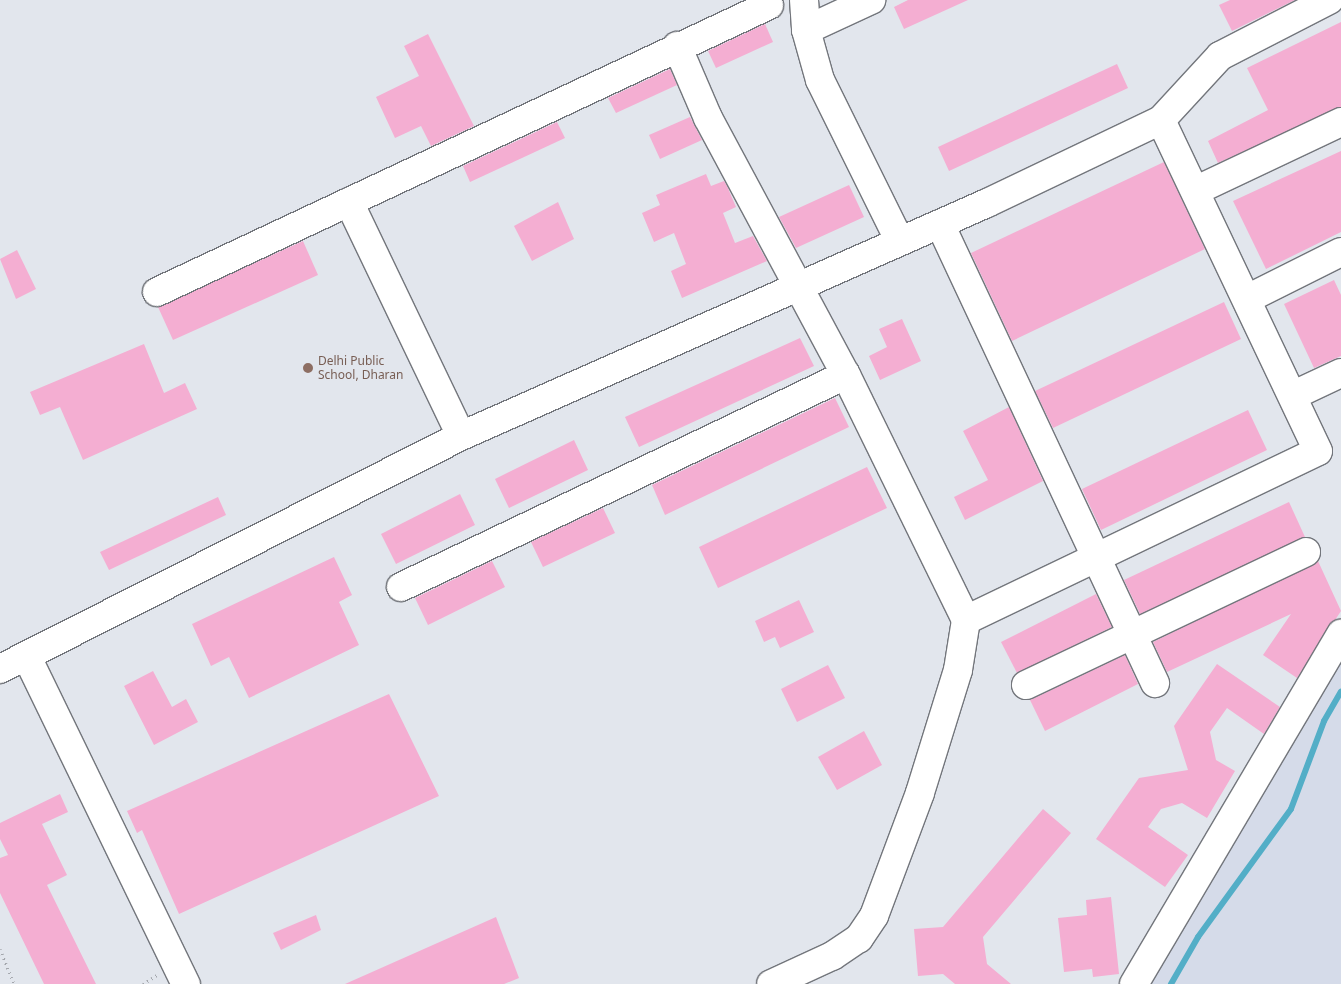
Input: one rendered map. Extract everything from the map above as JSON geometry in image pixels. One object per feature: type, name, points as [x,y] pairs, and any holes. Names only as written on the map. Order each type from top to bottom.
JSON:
[{"type":"street","points":[[804,0],[806,30],[820,80],[900,240]]},
{"type":"street","points":[[806,30],[871,0]]},
{"type":"street","points":[[0,668],[27,657],[461,436],[796,284],[940,224],[1161,120],[1220,56],[1329,0]]},
{"type":"street","points":[[157,292],[677,46],[769,5]]},
{"type":"street","points":[[677,46],[708,118],[846,375],[966,620],[958,670],[923,784],[874,916],[859,938],[832,956],[771,984]]},
{"type":"street","points":[[966,620],[1093,557],[1318,451],[1294,395],[1197,190],[1161,120]]},
{"type":"street","points":[[1197,190],[1341,122]]},
{"type":"street","points":[[349,202],[461,436]]},
{"type":"street","points":[[940,224],[1093,557],[1155,683]]},
{"type":"street","points":[[1247,299],[1341,252]]},
{"type":"street","points":[[1294,395],[1341,372]]},
{"type":"street","points":[[401,587],[846,375]]},
{"type":"street","points":[[1026,685],[1306,552]]},
{"type":"street","points":[[1134,984],[1341,634]]},
{"type":"street","points":[[27,657],[186,984]]},
{"type":"path","points":[[0,949],[14,984]]},
{"type":"shaded area","points":[[1341,634],[1341,984],[1134,984]]},
{"type":"building","points":[[908,0],[968,0],[904,29],[894,7]]},
{"type":"building","points":[[1230,0],[1295,0],[1232,31],[1219,5]]},
{"type":"building","points":[[1341,22],[1341,107],[1218,163],[1208,141],[1268,110],[1247,68]]},
{"type":"building","points":[[765,24],[773,42],[716,68],[708,51]]},
{"type":"building","points":[[428,34],[474,126],[431,146],[421,126],[395,138],[376,97],[419,76],[404,46]]},
{"type":"building","points":[[1117,64],[1128,88],[949,171],[938,147]]},
{"type":"building","points":[[670,69],[677,85],[616,113],[608,98]]},
{"type":"building","points":[[690,117],[702,140],[660,159],[649,135]]},
{"type":"building","points":[[557,122],[565,138],[470,182],[463,166]]},
{"type":"building","points":[[1341,151],[1341,232],[1266,269],[1233,201]]},
{"type":"building","points":[[1164,162],[1205,249],[1012,341],[971,253]]},
{"type":"building","points":[[706,174],[711,186],[724,181],[736,207],[723,213],[735,243],[753,236],[767,261],[682,298],[671,271],[686,264],[674,233],[654,242],[642,213],[660,205],[656,195]]},
{"type":"building","points":[[849,185],[864,217],[796,248],[779,217]]},
{"type":"building","points":[[558,202],[574,239],[532,261],[514,226]]},
{"type":"building","points":[[303,241],[318,275],[173,340],[158,307]]},
{"type":"building","points":[[17,250],[36,289],[16,299],[0,259]]},
{"type":"building","points":[[1334,280],[1341,295],[1341,356],[1314,368],[1284,304]]},
{"type":"building","points":[[1224,302],[1241,339],[1053,428],[1035,391]]},
{"type":"building","points":[[902,319],[921,361],[880,380],[869,356],[887,347],[879,329]]},
{"type":"building","points":[[800,338],[814,366],[639,447],[625,417]]},
{"type":"building","points":[[144,344],[164,393],[185,383],[197,409],[83,460],[60,407],[40,415],[30,392]]},
{"type":"building","points":[[835,398],[849,427],[665,515],[652,485]]},
{"type":"building","points":[[1009,407],[1043,481],[965,520],[954,497],[988,480],[963,431]]},
{"type":"building","points":[[1248,410],[1267,450],[1101,530],[1082,489]]},
{"type":"building","points":[[574,440],[588,470],[509,508],[495,479]]},
{"type":"building","points":[[867,467],[887,508],[718,588],[699,547]]},
{"type":"building","points":[[460,494],[475,525],[396,564],[381,534]]},
{"type":"building","points":[[218,497],[226,515],[109,570],[100,552]]},
{"type":"building","points":[[1289,502],[1305,537],[1140,614],[1124,580]]},
{"type":"building","points":[[603,508],[615,533],[543,567],[531,542]]},
{"type":"building","points":[[334,557],[352,595],[339,602],[359,645],[249,698],[229,657],[211,666],[192,624]]},
{"type":"building","points":[[492,561],[505,587],[428,625],[415,598]]},
{"type":"building","points":[[1318,561],[1341,611],[1297,678],[1263,655],[1291,614],[1167,672],[1153,642]]},
{"type":"building","points":[[1096,594],[1112,627],[1017,673],[1001,642]]},
{"type":"building","points":[[799,600],[814,632],[780,648],[775,637],[764,642],[755,621]]},
{"type":"building","points":[[1125,655],[1138,684],[1045,731],[1030,700]]},
{"type":"building","points":[[1217,664],[1280,707],[1264,734],[1227,708],[1210,732],[1216,760],[1235,771],[1207,818],[1182,803],[1161,809],[1148,827],[1188,855],[1165,887],[1096,839],[1139,778],[1188,770],[1174,726]]},
{"type":"building","points":[[828,665],[845,698],[797,722],[781,689]]},
{"type":"building","points":[[153,671],[172,707],[186,699],[198,722],[154,745],[124,686]]},
{"type":"building","points":[[389,694],[439,796],[179,914],[142,830],[137,833],[127,811]]},
{"type":"building","points":[[864,731],[882,765],[837,790],[818,757]]},
{"type":"building","points":[[60,794],[68,812],[42,824],[67,875],[47,885],[96,984],[44,984],[0,893],[0,858],[8,855],[0,839],[0,823]]},
{"type":"building","points":[[1043,809],[1071,833],[983,937],[987,964],[1011,984],[955,984],[943,974],[918,976],[914,929],[943,927]]},
{"type":"building","points":[[1111,897],[1119,974],[1093,977],[1092,969],[1064,972],[1058,918],[1087,915],[1086,900]]},
{"type":"building","points":[[316,915],[321,930],[281,950],[273,933]]},
{"type":"building","points":[[496,917],[519,978],[504,984],[345,984]]},
{"type":"waterway","points":[[1171,984],[1198,937],[1291,809],[1324,721],[1341,692]]},
{"type":"place","name":"Delhi Public School, Dharan","points":[[308,368]]}]
